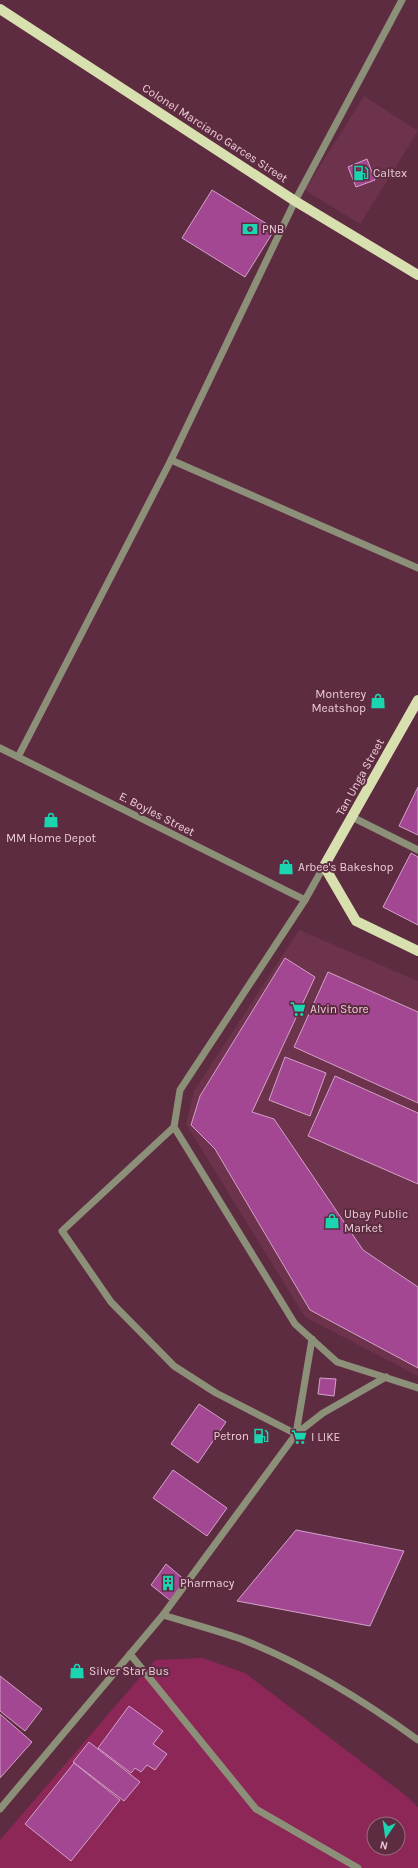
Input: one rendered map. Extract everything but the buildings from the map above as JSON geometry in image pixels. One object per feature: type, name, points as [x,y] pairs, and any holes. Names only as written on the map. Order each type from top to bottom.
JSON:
[{"type":"main road","name":"Colonel Marciano Garces Street","points":[[0,9],[296,201],[418,275]]},
{"type":"main road","name":"Tan Unga Street","points":[[324,866],[418,700]]},
{"type":"main road","points":[[324,866],[356,921],[418,951]]},
{"type":"street","points":[[18,757],[171,460],[296,201],[402,0]]},
{"type":"street","points":[[171,460],[418,568]]},
{"type":"street","name":"E. Boyles Street","points":[[0,748],[305,900]]},
{"type":"street","points":[[352,817],[418,850]]},
{"type":"street","points":[[296,1434],[216,1394],[174,1366],[111,1302],[62,1231],[174,1126],[180,1090],[305,900],[324,866]]},
{"type":"street","points":[[174,1126],[295,1324],[337,1362],[418,1388]]},
{"type":"street","points":[[296,1434],[312,1339]]},
{"type":"street","points":[[0,1809],[163,1615],[296,1434],[323,1413],[386,1377]]},
{"type":"street","points":[[163,1615],[241,1639],[304,1668],[375,1709],[418,1740]]},
{"type":"street","points":[[130,1654],[256,1809],[358,1868]]},
{"type":"shaded area","points":[[364,96],[418,131],[360,224],[305,190]]},
{"type":"shaded area","name":"Ubay Public Market","points":[[299,930],[418,981],[418,1376],[305,1317],[186,1124],[194,1091]]},
{"type":"shaded area","points":[[202,1658],[245,1673],[405,1795],[418,1807],[418,1868],[0,1868],[0,1840],[155,1660]]},
{"type":"place","name":"Caltex","points":[[361,173]]},
{"type":"place","name":"PNB","points":[[250,229]]},
{"type":"place","name":"Monterey Meatshop","points":[[378,701]]},
{"type":"place","name":"MM Home Depot","points":[[51,820]]},
{"type":"place","name":"Arbee's Bakeshop","points":[[286,867]]},
{"type":"place","name":"Alvin Store","points":[[298,1009]]},
{"type":"place","name":"Ubay Public Market","points":[[332,1221]]},
{"type":"place","name":"Petron","points":[[261,1436]]},
{"type":"place","name":"I LIKE","points":[[299,1437]]},
{"type":"place","name":"Pharmacy","points":[[168,1583]]},
{"type":"place","name":"Silver Star Bus","points":[[77,1671]]}]
